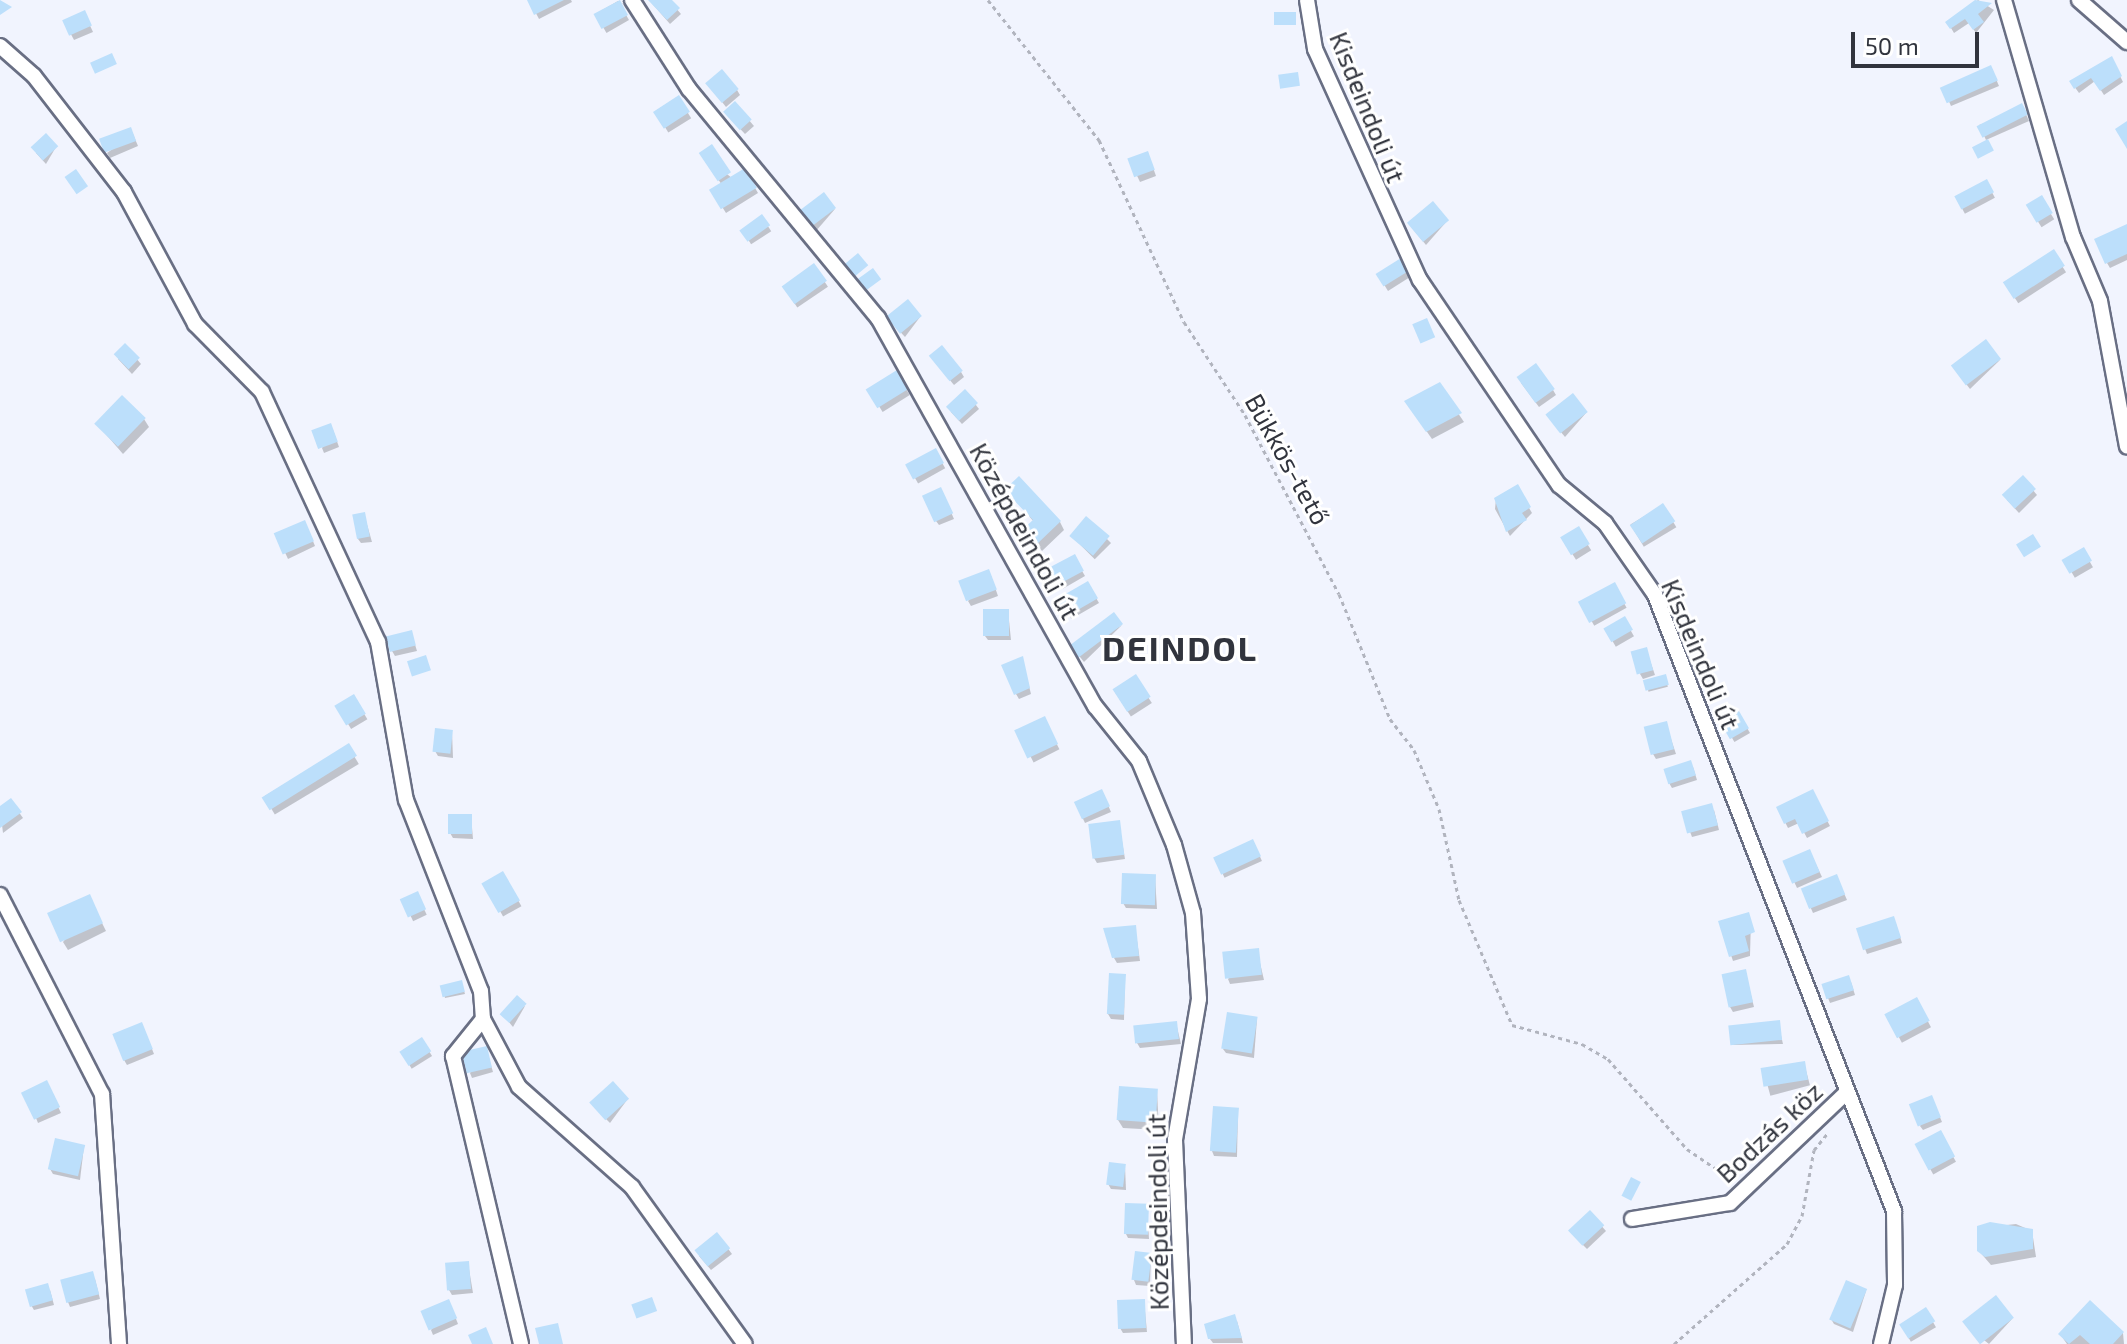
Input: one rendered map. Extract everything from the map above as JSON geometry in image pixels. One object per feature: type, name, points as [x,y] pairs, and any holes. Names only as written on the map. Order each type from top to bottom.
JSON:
[{"type":"street","name":"Középdeindoli út","points":[[632,0],[689,89],[885,329],[1095,706],[1139,761],[1174,845],[1193,913],[1199,999],[1175,1140],[1184,1344]]},
{"type":"street","name":"Kisdeindoli út","points":[[1307,0],[1315,49],[1420,280],[1559,485],[1605,523],[1655,595],[1850,1110],[1881,1169],[1897,1231],[1881,1344]]},
{"type":"street","points":[[2004,0],[2073,237],[2100,301],[2127,447]]},
{"type":"street","points":[[2079,0],[2127,42]]},
{"type":"street","points":[[0,46],[42,86],[124,192],[195,324],[262,392],[378,642],[406,800],[463,936],[483,1019],[519,1087],[632,1187],[745,1344]]},
{"type":"street","points":[[0,895],[102,1094],[119,1344]]},
{"type":"street","points":[[483,1019],[453,1056],[521,1344]]},
{"type":"street","name":"Bodzás köz","points":[[1632,1219],[1688,1213],[1747,1190],[1845,1094]]},
{"type":"path","name":"Bükkös-tető","points":[[988,0],[1099,140],[1184,322],[1245,415],[1319,554],[1390,719],[1414,750],[1439,809],[1483,970],[1512,1025],[1582,1044],[1608,1059],[1687,1149],[1747,1190]]},
{"type":"path","points":[[1674,1344],[1787,1244],[1802,1216],[1814,1150],[1850,1110]]},
{"type":"building","points":[[0,0],[12,7],[0,15]]},
{"type":"building","points":[[527,0],[564,0],[534,15]]},
{"type":"building","points":[[620,0],[628,15],[601,29],[594,14]]},
{"type":"building","points":[[648,0],[672,0],[680,8],[667,20]]},
{"type":"building","points":[[1975,0],[1992,3],[1978,14],[1984,22],[1973,30],[1965,19],[1950,29],[1945,22]]},
{"type":"building","points":[[85,10],[92,26],[69,36],[62,20]]},
{"type":"building","points":[[1274,12],[1296,12],[1296,25],[1274,25]]},
{"type":"building","points":[[112,53],[117,64],[95,74],[90,63]]},
{"type":"building","points":[[2112,56],[2122,76],[2100,91],[2091,78],[2074,89],[2069,81]]},
{"type":"building","points":[[1991,65],[1998,81],[1947,103],[1940,88]]},
{"type":"building","points":[[722,69],[739,89],[722,103],[705,83]]},
{"type":"building","points":[[1298,72],[1300,86],[1280,89],[1278,75]]},
{"type":"building","points":[[679,95],[690,112],[664,129],[653,112]]},
{"type":"building","points":[[735,101],[752,120],[740,130],[723,112]]},
{"type":"building","points":[[2022,103],[2028,115],[1982,138],[1977,126]]},
{"type":"building","points":[[2127,121],[2127,149],[2115,129]]},
{"type":"building","points":[[131,127],[136,141],[104,153],[99,139]]},
{"type":"building","points":[[46,133],[58,146],[43,160],[31,147]]},
{"type":"building","points":[[1988,139],[1994,151],[1978,159],[1972,147]]},
{"type":"building","points":[[712,144],[731,172],[718,181],[699,153]]},
{"type":"building","points":[[1148,151],[1155,170],[1134,177],[1127,159]]},
{"type":"building","points":[[745,168],[757,188],[721,209],[709,190]]},
{"type":"building","points":[[76,169],[88,186],[77,194],[65,177]]},
{"type":"building","points":[[1987,179],[1994,192],[1961,210],[1954,196]]},
{"type":"building","points":[[824,192],[836,208],[811,227],[799,211]]},
{"type":"building","points":[[2042,195],[2053,213],[2037,223],[2026,205]]},
{"type":"building","points":[[1433,201],[1449,220],[1423,242],[1407,223]]},
{"type":"building","points":[[762,214],[770,225],[748,242],[739,230]]},
{"type":"building","points":[[2127,224],[2127,254],[2105,264],[2094,239]]},
{"type":"building","points":[[2054,249],[2065,266],[2014,299],[2003,282]]},
{"type":"building","points":[[858,253],[868,265],[853,278],[843,266]]},
{"type":"building","points":[[1401,258],[1409,271],[1384,287],[1376,274]]},
{"type":"building","points":[[814,263],[827,281],[795,304],[782,287]]},
{"type":"building","points":[[873,268],[881,279],[864,292],[856,280]]},
{"type":"building","points":[[908,299],[922,316],[900,334],[886,317]]},
{"type":"building","points":[[1427,318],[1435,337],[1420,344],[1412,324]]},
{"type":"building","points":[[1986,339],[2001,359],[1966,385],[1951,365]]},
{"type":"building","points":[[125,343],[140,358],[129,369],[114,354]]},
{"type":"building","points":[[942,345],[963,371],[950,381],[929,356]]},
{"type":"building","points":[[1536,363],[1555,389],[1535,403],[1517,377]]},
{"type":"building","points":[[897,370],[909,389],[877,408],[866,390]]},
{"type":"building","points":[[1440,382],[1462,413],[1426,432],[1404,401]]},
{"type":"building","points":[[965,389],[978,403],[959,421],[946,407]]},
{"type":"building","points":[[1573,393],[1588,412],[1560,433],[1545,415]]},
{"type":"building","points":[[122,395],[146,418],[118,447],[94,424]]},
{"type":"building","points":[[331,423],[338,442],[318,449],[311,430]]},
{"type":"building","points":[[936,448],[944,463],[913,479],[905,464]]},
{"type":"building","points":[[2023,475],[2036,489],[2015,509],[2002,495]]},
{"type":"building","points":[[1019,476],[1061,521],[1037,544],[1023,529],[1033,520],[1004,490]]},
{"type":"building","points":[[1518,484],[1531,507],[1522,513],[1527,520],[1506,532],[1494,498]]},
{"type":"building","points":[[941,487],[953,513],[934,522],[922,496]]},
{"type":"building","points":[[1663,503],[1675,521],[1642,544],[1630,525]]},
{"type":"building","points":[[365,512],[370,537],[357,539],[352,514]]},
{"type":"building","points":[[1086,516],[1110,536],[1093,556],[1069,536]]},
{"type":"building","points":[[305,520],[314,541],[283,554],[274,533]]},
{"type":"building","points":[[1579,526],[1590,544],[1571,555],[1560,537]]},
{"type":"building","points":[[2033,534],[2041,547],[2024,557],[2016,545]]},
{"type":"building","points":[[2084,547],[2092,561],[2069,574],[2061,560]]},
{"type":"building","points":[[1075,554],[1084,571],[1058,584],[1049,568]]},
{"type":"building","points":[[989,569],[997,590],[966,601],[958,581]]},
{"type":"building","points":[[1088,581],[1098,598],[1067,616],[1057,599]]},
{"type":"building","points":[[1615,582],[1626,603],[1589,623],[1578,602]]},
{"type":"building","points":[[983,609],[1009,609],[1009,636],[983,636]]},
{"type":"building","points":[[1114,612],[1123,624],[1078,658],[1069,646]]},
{"type":"building","points":[[1625,616],[1633,630],[1611,642],[1603,628]]},
{"type":"building","points":[[412,630],[416,646],[390,652],[386,637]]},
{"type":"building","points":[[1647,647],[1653,670],[1637,675],[1631,651]]},
{"type":"building","points":[[426,655],[431,670],[412,676],[407,661]]},
{"type":"building","points":[[1023,656],[1030,688],[1014,695],[1001,665]]},
{"type":"building","points":[[1136,674],[1151,697],[1127,712],[1113,689]]},
{"type":"building","points":[[1666,674],[1669,685],[1646,691],[1643,680]]},
{"type":"building","points":[[354,694],[366,714],[346,726],[334,706]]},
{"type":"building","points":[[1739,711],[1749,728],[1730,739],[1720,722]]},
{"type":"building","points":[[1045,716],[1058,744],[1027,758],[1014,730]]},
{"type":"building","points":[[1667,721],[1674,749],[1651,755],[1644,727]]},
{"type":"building","points":[[435,728],[453,730],[450,754],[432,752]]},
{"type":"building","points":[[349,743],[357,756],[270,810],[262,798]]},
{"type":"building","points":[[1691,760],[1696,775],[1668,784],[1663,769]]},
{"type":"building","points":[[1102,789],[1110,806],[1082,819],[1074,802]]},
{"type":"building","points":[[1813,789],[1829,821],[1802,834],[1795,819],[1784,824],[1776,807]]},
{"type":"building","points":[[11,798],[22,812],[0,828],[0,806]]},
{"type":"building","points":[[1712,803],[1718,825],[1687,833],[1681,811]]},
{"type":"building","points":[[448,814],[472,814],[472,834],[448,834]]},
{"type":"building","points":[[1120,820],[1124,855],[1093,859],[1088,824]]},
{"type":"building","points":[[1253,839],[1261,856],[1221,875],[1213,858]]},
{"type":"building","points":[[1810,849],[1820,872],[1792,884],[1782,861]]},
{"type":"building","points":[[503,871],[520,900],[498,913],[481,884]]},
{"type":"building","points":[[1122,873],[1156,874],[1155,905],[1121,904]]},
{"type":"building","points":[[1837,874],[1845,894],[1809,909],[1801,889]]},
{"type":"building","points":[[418,891],[426,909],[408,917],[400,899]]},
{"type":"building","points":[[90,894],[103,923],[60,942],[47,913]]},
{"type":"building","points":[[1749,912],[1755,932],[1745,936],[1749,951],[1729,957],[1718,921]]},
{"type":"building","points":[[1894,916],[1901,938],[1863,950],[1856,928]]},
{"type":"building","points":[[1136,925],[1139,956],[1112,958],[1103,928]]},
{"type":"building","points":[[1259,948],[1262,975],[1225,979],[1222,952]]},
{"type":"building","points":[[1746,969],[1753,1002],[1729,1007],[1722,974]]},
{"type":"building","points":[[1109,973],[1126,974],[1124,1015],[1107,1014]]},
{"type":"building","points":[[1849,975],[1854,990],[1826,999],[1821,984]]},
{"type":"building","points":[[462,980],[465,992],[443,997],[440,986]]},
{"type":"building","points":[[517,995],[527,1004],[509,1023],[500,1014]]},
{"type":"building","points":[[1917,997],[1930,1021],[1897,1038],[1884,1014]]},
{"type":"building","points":[[1227,1012],[1258,1017],[1252,1053],[1221,1049]]},
{"type":"building","points":[[1780,1020],[1782,1040],[1730,1045],[1728,1025]]},
{"type":"building","points":[[1177,1021],[1179,1039],[1135,1044],[1133,1026]]},
{"type":"building","points":[[142,1022],[153,1049],[123,1061],[112,1034]]},
{"type":"building","points":[[422,1037],[431,1051],[409,1066],[399,1052]]},
{"type":"building","points":[[487,1046],[492,1067],[467,1073],[462,1052]]},
{"type":"building","points":[[1805,1061],[1808,1080],[1764,1087],[1761,1068]]},
{"type":"building","points":[[47,1080],[60,1107],[34,1120],[21,1093]]},
{"type":"building","points":[[613,1081],[629,1099],[605,1120],[589,1102]]},
{"type":"building","points":[[1119,1086],[1158,1089],[1156,1123],[1117,1120]]},
{"type":"building","points":[[1932,1095],[1941,1117],[1918,1127],[1909,1104]]},
{"type":"building","points":[[1213,1106],[1239,1108],[1236,1153],[1210,1151]]},
{"type":"building","points":[[1941,1130],[1955,1156],[1929,1171],[1915,1144]]},
{"type":"building","points":[[55,1138],[85,1145],[78,1176],[48,1169]]},
{"type":"building","points":[[1109,1162],[1126,1164],[1123,1187],[1106,1185]]},
{"type":"building","points":[[1631,1177],[1641,1182],[1631,1201],[1621,1196]]},
{"type":"building","points":[[1125,1203],[1149,1204],[1148,1235],[1124,1234]]},
{"type":"building","points":[[1590,1210],[1604,1225],[1582,1246],[1568,1230]]},
{"type":"building","points":[[1990,1222],[2033,1229],[2033,1249],[1985,1257],[1977,1251],[1977,1226]]},
{"type":"building","points":[[717,1232],[730,1248],[708,1267],[694,1250]]},
{"type":"building","points":[[1135,1251],[1152,1253],[1148,1282],[1131,1280]]},
{"type":"building","points":[[469,1261],[471,1289],[447,1291],[445,1263]]},
{"type":"building","points":[[93,1271],[99,1294],[66,1303],[60,1280]]},
{"type":"building","points":[[1846,1280],[1867,1289],[1850,1329],[1829,1320]]},
{"type":"building","points":[[48,1283],[53,1300],[30,1307],[25,1290]]},
{"type":"building","points":[[1996,1295],[2014,1318],[1980,1344],[1962,1321]]},
{"type":"building","points":[[652,1297],[657,1311],[636,1319],[631,1305]]},
{"type":"building","points":[[449,1299],[457,1318],[429,1330],[420,1311]]},
{"type":"building","points":[[1145,1299],[1146,1328],[1118,1329],[1117,1300]]},
{"type":"building","points":[[2090,1300],[2124,1332],[2113,1344],[2090,1344],[2080,1335],[2069,1344],[2058,1334]]},
{"type":"building","points":[[1926,1307],[1935,1321],[1908,1339],[1899,1324]]},
{"type":"building","points":[[1235,1314],[1242,1338],[1208,1339],[1204,1324]]},
{"type":"building","points":[[558,1323],[563,1344],[539,1344],[535,1328]]},
{"type":"building","points":[[486,1327],[493,1344],[472,1344],[468,1335]]},
{"type":"district","name":"DEINDOL","points":[[1180,648]]}]
